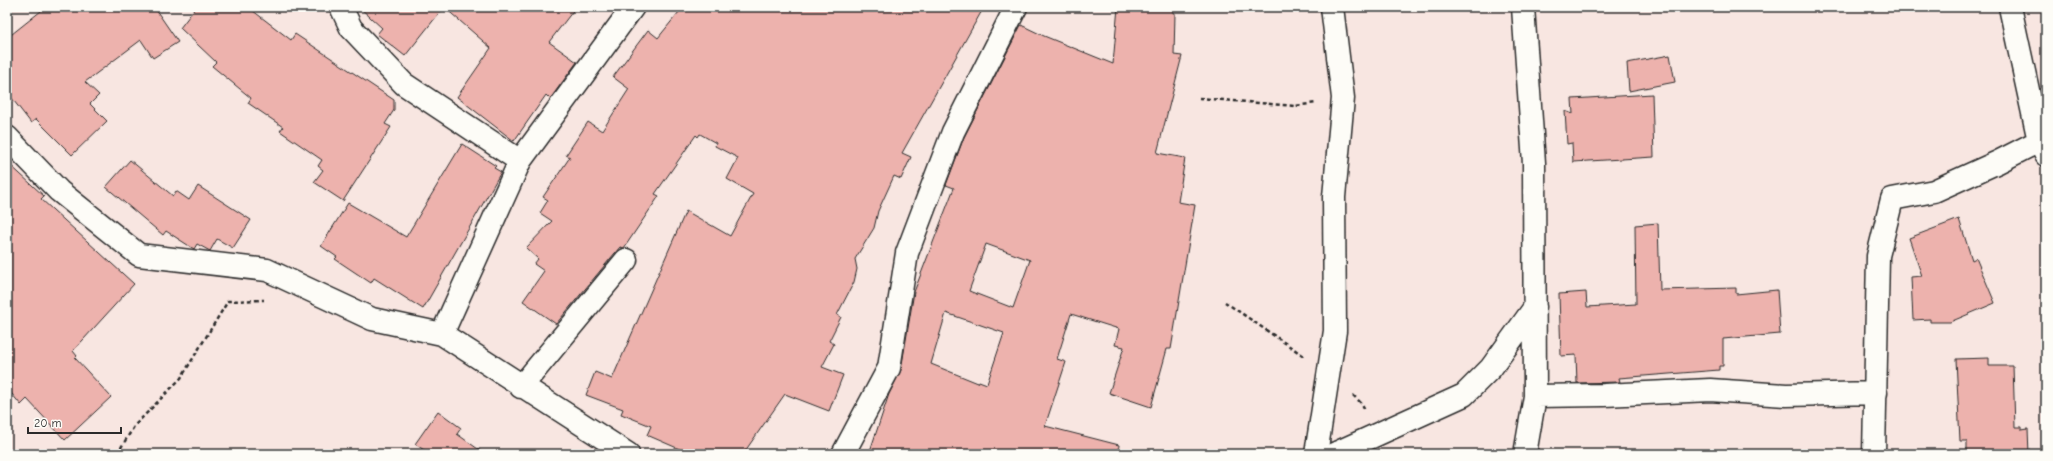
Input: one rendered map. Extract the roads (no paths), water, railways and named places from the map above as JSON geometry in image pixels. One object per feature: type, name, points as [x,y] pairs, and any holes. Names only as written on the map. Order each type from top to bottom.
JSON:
[{"type":"street","points":[[342,7],[351,28],[404,84],[520,161]]},
{"type":"street","points":[[442,334],[520,161],[633,7]]},
{"type":"street","points":[[843,454],[889,368],[907,253],[948,146],[1016,7]]},
{"type":"street","points":[[1316,454],[1335,331],[1334,197],[1343,98],[1332,7]]},
{"type":"street","points":[[1523,7],[1534,163],[1535,307],[1535,396],[1525,454]]},
{"type":"street","points":[[1874,454],[1878,256],[1892,199],[1934,191],[1998,162],[2043,148],[2010,7]]},
{"type":"street","points":[[7,137],[59,191],[140,256],[267,270],[372,319],[442,334],[628,454]]},
{"type":"street","points":[[522,387],[626,260]]},
{"type":"street","points":[[1334,454],[1464,395],[1491,368],[1535,307]]},
{"type":"street","points":[[1535,396],[1604,395],[1710,390],[1786,394],[1876,394]]}]
